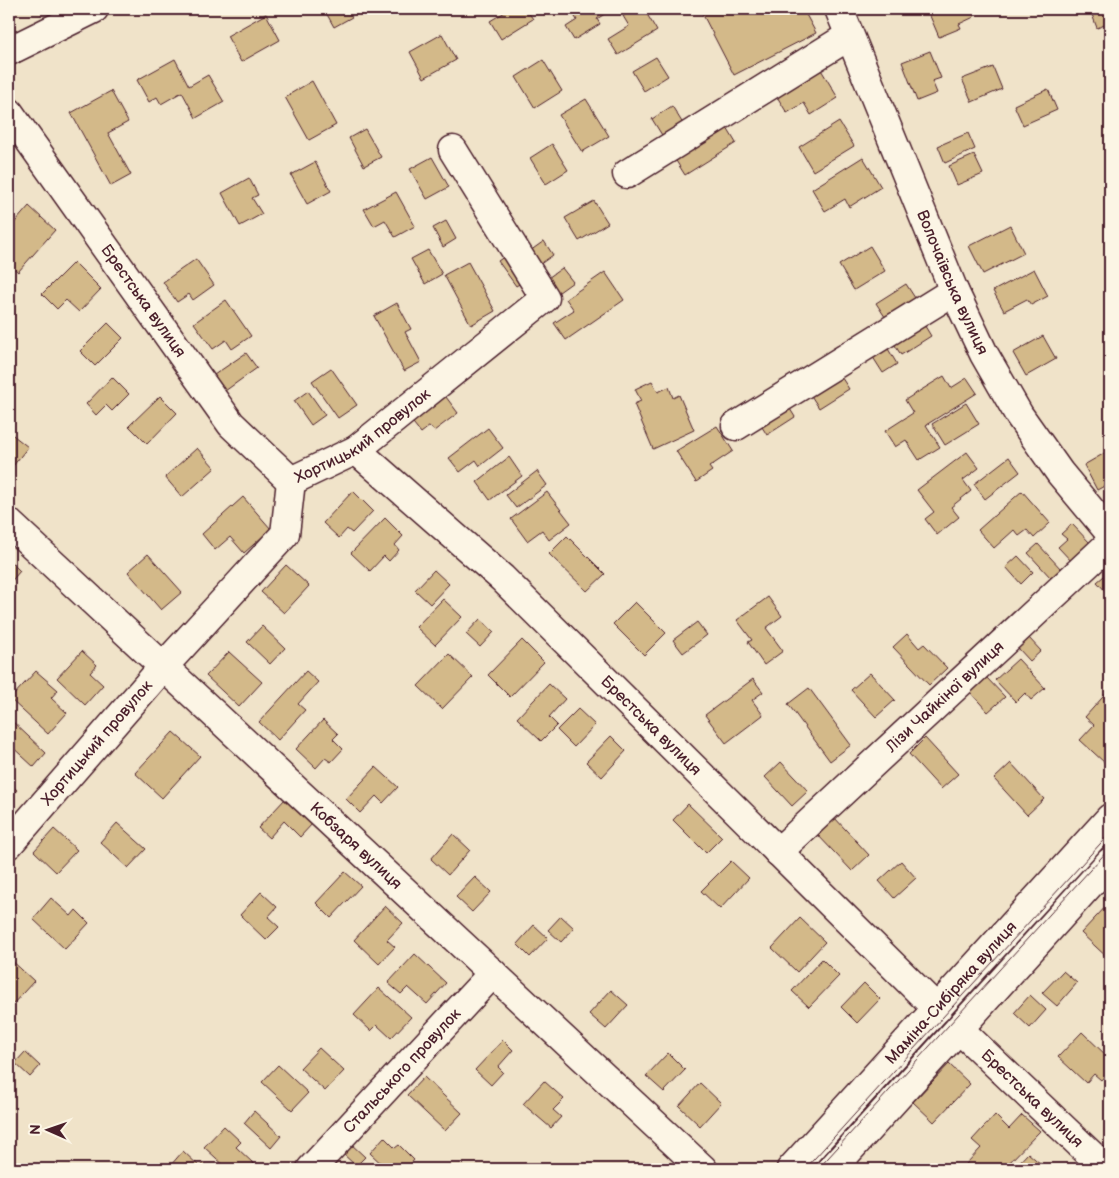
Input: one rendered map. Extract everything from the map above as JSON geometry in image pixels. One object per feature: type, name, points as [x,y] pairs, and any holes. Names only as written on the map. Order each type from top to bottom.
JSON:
[{"type":"street","points":[[9,51],[94,9]]},
{"type":"street","name":"Волочаївська вулиця","points":[[838,9],[954,291],[984,354],[1019,415],[1060,473],[1109,531]]},
{"type":"street","points":[[627,174],[850,36]]},
{"type":"street","name":"Брестська вулиця","points":[[9,112],[230,424],[291,481]]},
{"type":"street","name":"Хортицький провулок","points":[[9,844],[163,667],[285,534],[291,481],[356,450],[545,298],[453,150]]},
{"type":"street","points":[[736,426],[954,291]]},
{"type":"street","name":"Брестська вулиця","points":[[356,450],[502,578],[937,1009]]},
{"type":"street","name":"Кобзаря вулиця","points":[[9,523],[703,1169]]},
{"type":"street","name":"Лізи Чайкіної вулиця","points":[[778,852],[1109,531]]},
{"type":"street","name":"Маміна-Сибіряка вулиця","points":[[791,1169],[1110,818]]},
{"type":"street","name":"Маміна-Сибіряка вулиця","points":[[832,1169],[1110,862]]},
{"type":"street","name":"Стальського провулок","points":[[311,1169],[493,973]]},
{"type":"street","name":"Брестська вулиця","points":[[959,1030],[1106,1169]]},
{"type":"building","points":[[324,9],[347,9],[352,17],[334,27]]},
{"type":"building","points":[[510,9],[526,9],[533,19],[501,39],[490,21]]},
{"type":"building","points":[[570,9],[612,9],[597,19],[600,24],[574,40],[566,27],[577,20]]},
{"type":"building","points":[[635,9],[644,9],[657,31],[618,55],[608,39],[629,26],[623,16]]},
{"type":"building","points":[[700,9],[803,9],[816,33],[734,75]]},
{"type":"building","points":[[927,9],[971,9],[974,17],[959,24],[961,28],[939,37]]},
{"type":"building","points":[[1090,9],[1110,9],[1110,23],[1097,28]]},
{"type":"building","points":[[266,14],[280,40],[241,62],[227,36]]},
{"type":"building","points":[[442,34],[456,60],[424,78],[410,52]]},
{"type":"building","points":[[930,51],[941,78],[932,81],[937,93],[917,101],[902,62]]},
{"type":"building","points":[[656,57],[668,76],[644,91],[632,71]]},
{"type":"building","points":[[175,59],[189,86],[208,75],[224,102],[196,118],[182,92],[161,104],[157,97],[149,102],[137,80]]},
{"type":"building","points":[[543,60],[562,91],[535,108],[516,77]]},
{"type":"building","points":[[993,67],[1002,89],[972,102],[962,79]]},
{"type":"building","points":[[820,68],[838,98],[811,115],[804,103],[787,113],[776,95]]},
{"type":"building","points":[[312,81],[336,125],[309,140],[285,97]]},
{"type":"building","points":[[1048,89],[1057,110],[1023,125],[1014,105]]},
{"type":"building","points":[[111,91],[128,122],[108,133],[131,175],[111,186],[71,113]]},
{"type":"building","points":[[586,99],[609,136],[582,152],[559,115]]},
{"type":"building","points":[[672,106],[685,127],[665,140],[652,119]]},
{"type":"building","points":[[839,122],[854,146],[813,171],[799,147]]},
{"type":"building","points":[[724,123],[736,143],[685,175],[673,156]]},
{"type":"building","points":[[365,129],[381,157],[364,166],[349,138]]},
{"type":"building","points":[[968,133],[975,149],[945,163],[938,146]]},
{"type":"building","points":[[552,144],[568,170],[546,184],[530,158]]},
{"type":"building","points":[[974,155],[983,174],[957,185],[949,166]]},
{"type":"building","points":[[432,157],[449,187],[427,199],[410,169]]},
{"type":"building","points":[[863,157],[881,187],[849,207],[845,199],[825,211],[812,189]]},
{"type":"building","points":[[315,162],[331,191],[307,204],[291,175]]},
{"type":"building","points":[[249,178],[258,195],[252,198],[262,214],[240,226],[222,193]]},
{"type":"building","points":[[396,192],[415,226],[395,237],[385,220],[374,226],[364,209]]},
{"type":"building","points":[[594,201],[608,223],[579,241],[565,218]]},
{"type":"building","points":[[29,206],[55,230],[18,272],[9,264],[9,241],[12,238],[9,235],[9,229]]},
{"type":"building","points":[[446,221],[456,239],[443,247],[433,228]]},
{"type":"building","points":[[1010,225],[1024,253],[983,274],[969,246]]},
{"type":"building","points":[[544,241],[553,255],[539,265],[530,251]]},
{"type":"building","points":[[870,246],[885,271],[854,290],[839,265]]},
{"type":"building","points":[[428,250],[442,274],[425,284],[411,259]]},
{"type":"building","points":[[508,254],[526,280],[516,286],[498,261]]},
{"type":"building","points":[[196,259],[214,285],[193,300],[189,294],[177,302],[163,282]]},
{"type":"building","points":[[74,262],[101,289],[79,312],[66,300],[57,309],[42,294]]},
{"type":"building","points":[[468,262],[495,311],[471,325],[444,275]]},
{"type":"building","points":[[562,268],[573,282],[555,295],[545,280]]},
{"type":"building","points":[[1034,269],[1048,296],[1031,305],[1027,299],[1004,311],[993,291]]},
{"type":"building","points":[[605,272],[624,300],[566,340],[554,323],[574,310],[566,299]]},
{"type":"building","points":[[906,284],[917,301],[887,320],[876,303]]},
{"type":"building","points":[[226,300],[251,336],[232,349],[226,340],[213,349],[194,323]]},
{"type":"building","points":[[397,303],[411,329],[405,332],[421,362],[404,371],[374,316]]},
{"type":"building","points":[[920,318],[931,336],[901,355],[890,337]]},
{"type":"building","points":[[108,323],[123,338],[95,366],[80,351]]},
{"type":"building","points":[[1043,336],[1056,359],[1026,376],[1013,353]]},
{"type":"building","points":[[884,342],[897,364],[883,373],[869,351]]},
{"type":"building","points":[[246,353],[257,368],[225,391],[214,375]]},
{"type":"building","points":[[331,368],[357,405],[338,418],[312,381]]},
{"type":"building","points":[[838,372],[849,389],[819,408],[808,391]]},
{"type":"building","points":[[944,376],[951,388],[967,378],[977,393],[926,425],[940,447],[919,460],[906,440],[895,447],[885,431],[913,413],[905,400]]},
{"type":"building","points":[[112,377],[129,394],[112,411],[106,405],[96,415],[86,404]]},
{"type":"building","points":[[652,381],[658,392],[669,387],[673,398],[679,395],[694,430],[653,449],[634,404],[641,401],[635,389]]},
{"type":"building","points":[[308,391],[325,415],[311,425],[294,401]]},
{"type":"building","points":[[443,393],[458,413],[434,431],[430,426],[421,433],[410,419]]},
{"type":"building","points":[[160,396],[177,413],[147,444],[129,426]]},
{"type":"building","points":[[785,401],[795,417],[767,435],[757,419]]},
{"type":"building","points":[[966,403],[979,424],[945,445],[932,424]]},
{"type":"building","points":[[717,426],[733,451],[709,467],[712,471],[696,482],[676,451]]},
{"type":"building","points":[[488,428],[503,448],[480,466],[476,460],[460,472],[449,458]]},
{"type":"building","points":[[9,432],[28,447],[9,471]]},
{"type":"building","points":[[197,448],[215,468],[182,497],[165,477]]},
{"type":"building","points":[[1110,450],[1110,483],[1097,490],[1084,465]]},
{"type":"building","points":[[967,452],[979,468],[963,480],[971,491],[951,507],[959,517],[937,535],[925,519],[934,512],[917,490]]},
{"type":"building","points":[[509,457],[522,476],[490,500],[477,482]]},
{"type":"building","points":[[1009,457],[1020,472],[985,499],[974,484]]},
{"type":"building","points":[[537,471],[547,485],[516,508],[506,495]]},
{"type":"building","points":[[353,491],[373,511],[352,533],[347,529],[339,538],[323,523]]},
{"type":"building","points":[[1022,491],[1050,523],[1034,538],[1027,530],[1019,536],[1014,530],[994,548],[978,530]]},
{"type":"building","points":[[547,492],[571,523],[549,540],[542,530],[527,541],[511,519]]},
{"type":"building","points":[[243,497],[271,529],[244,553],[230,537],[215,550],[202,534]]},
{"type":"building","points":[[385,518],[403,536],[395,545],[399,550],[389,561],[384,556],[370,571],[351,553]]},
{"type":"building","points":[[1072,524],[1091,544],[1072,562],[1058,547],[1067,539],[1061,534]]},
{"type":"building","points":[[567,536],[605,574],[587,591],[549,554]]},
{"type":"building","points":[[1038,544],[1061,569],[1051,578],[1028,553]]},
{"type":"building","points":[[148,554],[182,592],[161,610],[128,572]]},
{"type":"building","points":[[1018,556],[1033,572],[1021,584],[1006,567]]},
{"type":"building","points":[[9,560],[20,571],[9,584]]},
{"type":"building","points":[[286,565],[309,586],[284,613],[261,592]]},
{"type":"building","points":[[434,570],[449,584],[430,604],[415,590]]},
{"type":"building","points":[[1110,571],[1110,596],[1097,582]]},
{"type":"building","points":[[768,597],[782,616],[766,628],[783,651],[764,665],[748,642],[752,640],[737,620]]},
{"type":"building","points":[[443,599],[462,617],[435,645],[416,627]]},
{"type":"building","points":[[635,602],[666,633],[644,655],[613,624]]},
{"type":"building","points":[[480,619],[494,632],[480,647],[466,634]]},
{"type":"building","points":[[697,622],[707,635],[683,653],[673,640]]},
{"type":"building","points":[[262,626],[285,648],[270,664],[247,642]]},
{"type":"building","points":[[907,634],[919,648],[924,644],[947,668],[929,685],[893,647]]},
{"type":"building","points":[[1029,638],[1041,651],[1030,661],[1018,648]]},
{"type":"building","points":[[522,640],[544,662],[510,697],[488,675]]},
{"type":"building","points":[[82,651],[97,665],[90,673],[103,685],[85,705],[57,678]]},
{"type":"building","points":[[229,652],[262,682],[239,707],[206,676]]},
{"type":"building","points":[[449,654],[473,677],[442,709],[418,686]]},
{"type":"building","points":[[1018,659],[1045,688],[1031,700],[1025,693],[1016,702],[995,680]]},
{"type":"building","points":[[36,671],[58,690],[51,698],[67,713],[48,734],[10,699]]},
{"type":"building","points":[[306,671],[318,682],[298,704],[305,710],[278,740],[259,722]]},
{"type":"building","points":[[870,673],[895,700],[876,717],[851,690]]},
{"type":"building","points":[[986,677],[1005,697],[988,712],[970,692]]},
{"type":"building","points":[[753,679],[763,692],[752,700],[763,715],[726,743],[705,715]]},
{"type":"building","points":[[549,684],[565,699],[549,717],[557,725],[541,741],[517,718]]},
{"type":"building","points":[[809,688],[851,745],[830,761],[788,704]]},
{"type":"building","points":[[1110,689],[1110,758],[1105,763],[1080,740],[1094,725],[1085,717]]},
{"type":"building","points":[[578,709],[595,725],[574,747],[557,730]]},
{"type":"building","points":[[11,720],[46,753],[34,767],[9,744],[9,722]]},
{"type":"building","points":[[323,720],[338,734],[333,739],[343,749],[331,762],[325,758],[316,768],[296,749]]},
{"type":"building","points":[[173,732],[200,756],[162,798],[135,773]]},
{"type":"building","points":[[611,736],[626,751],[602,777],[586,762]]},
{"type":"building","points":[[925,738],[958,774],[941,789],[909,754]]},
{"type":"building","points":[[781,762],[808,791],[792,806],[765,777]]},
{"type":"building","points":[[1011,763],[1044,799],[1027,815],[994,779]]},
{"type":"building","points":[[376,767],[398,787],[383,803],[376,796],[360,813],[346,799]]},
{"type":"building","points":[[9,783],[17,790],[9,799]]},
{"type":"building","points":[[286,798],[313,823],[300,837],[284,821],[269,838],[258,828]]},
{"type":"building","points":[[688,804],[722,837],[706,853],[673,820]]},
{"type":"building","points":[[834,817],[869,855],[852,871],[816,833]]},
{"type":"building","points":[[117,823],[146,849],[128,868],[100,842]]},
{"type":"building","points":[[54,829],[77,850],[56,872],[34,851]]},
{"type":"building","points":[[453,834],[470,850],[448,875],[431,859]]},
{"type":"building","points":[[731,861],[749,878],[720,909],[701,891]]},
{"type":"building","points":[[901,861],[916,878],[894,898],[879,881]]},
{"type":"building","points":[[345,872],[361,886],[331,918],[316,903]]},
{"type":"building","points":[[475,877],[491,892],[472,912],[456,897]]},
{"type":"building","points":[[261,892],[277,907],[268,917],[279,927],[266,940],[240,915]]},
{"type":"building","points":[[51,898],[71,916],[76,910],[89,923],[65,949],[33,919]]},
{"type":"building","points":[[1110,902],[1110,960],[1081,933]]},
{"type":"building","points":[[385,906],[403,923],[387,940],[395,947],[379,964],[354,940]]},
{"type":"building","points":[[561,916],[574,928],[561,942],[548,930]]},
{"type":"building","points":[[800,918],[825,942],[797,972],[772,948]]},
{"type":"building","points":[[534,925],[548,938],[530,957],[517,944]]},
{"type":"building","points":[[415,954],[446,983],[427,1004],[408,987],[401,994],[388,983]]},
{"type":"building","points":[[9,958],[34,981],[12,1005],[9,1002]]},
{"type":"building","points":[[822,959],[839,976],[809,1007],[792,991]]},
{"type":"building","points":[[1063,971],[1077,983],[1057,1006],[1042,993]]},
{"type":"building","points":[[864,983],[880,999],[857,1023],[841,1007]]},
{"type":"building","points":[[379,988],[411,1017],[391,1038],[377,1025],[371,1031],[354,1015]]},
{"type":"building","points":[[611,990],[628,1005],[606,1029],[589,1014]]},
{"type":"building","points":[[1030,995],[1046,1010],[1030,1028],[1014,1013]]},
{"type":"building","points":[[9,1012],[15,1018],[9,1026]]},
{"type":"building","points":[[1082,1032],[1110,1059],[1110,1070],[1101,1080],[1094,1074],[1086,1083],[1058,1057]]},
{"type":"building","points":[[503,1040],[513,1050],[498,1067],[503,1072],[491,1085],[475,1070]]},
{"type":"building","points":[[319,1048],[344,1071],[325,1091],[300,1068]]},
{"type":"building","points":[[25,1052],[40,1066],[30,1077],[15,1063]]},
{"type":"building","points":[[668,1053],[685,1070],[664,1092],[646,1076]]},
{"type":"building","points":[[949,1064],[970,1084],[934,1122],[913,1102]]},
{"type":"building","points":[[278,1065],[308,1093],[292,1110],[262,1082]]},
{"type":"building","points":[[424,1077],[462,1113],[445,1131],[407,1095]]},
{"type":"building","points":[[544,1081],[564,1099],[553,1110],[561,1117],[551,1128],[523,1104]]},
{"type":"building","points":[[700,1083],[721,1103],[700,1126],[679,1106]]},
{"type":"building","points":[[254,1111],[281,1136],[271,1148],[244,1123]]},
{"type":"building","points":[[995,1115],[1009,1129],[1022,1115],[1040,1131],[1003,1169],[972,1169],[966,1164],[981,1148],[972,1140]]},
{"type":"building","points":[[224,1126],[241,1142],[236,1147],[254,1164],[249,1169],[228,1169],[204,1147]]},
{"type":"building","points":[[384,1137],[395,1148],[399,1145],[414,1160],[406,1169],[387,1169],[370,1153]]},
{"type":"building","points":[[350,1143],[365,1157],[356,1166],[341,1152]]},
{"type":"building","points":[[183,1151],[200,1167],[203,1163],[209,1169],[174,1169],[170,1166]]},
{"type":"building","points":[[1028,1153],[1042,1165],[1038,1169],[1013,1169]]},
{"type":"tram line","points":[[805,1169],[1110,833]]},
{"type":"tram line","points":[[818,1169],[1110,848]]}]
